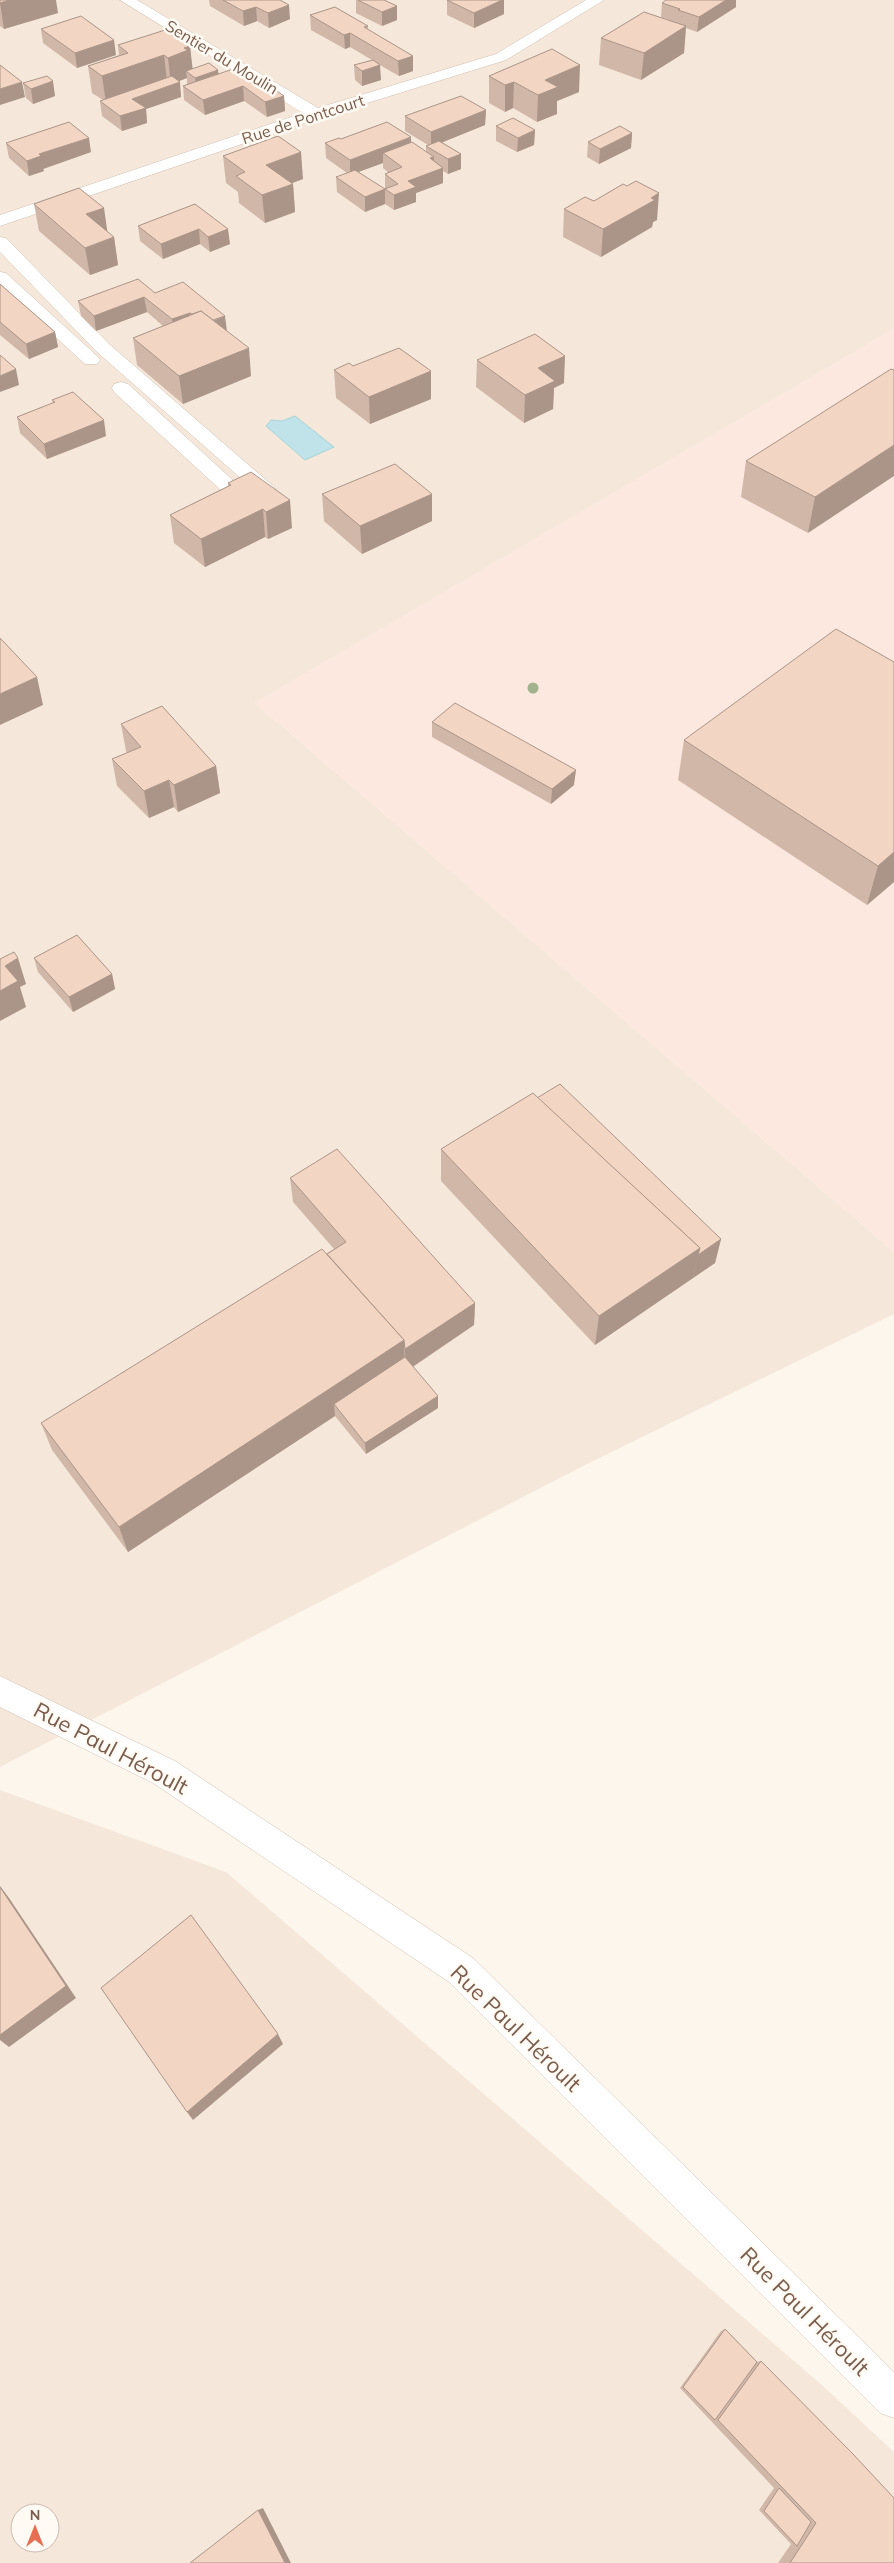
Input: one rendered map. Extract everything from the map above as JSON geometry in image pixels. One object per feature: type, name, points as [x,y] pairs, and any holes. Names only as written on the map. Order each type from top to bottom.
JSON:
[{"type":"street","name":"Sentier du Moulin","points":[[127,0],[316,114]]},
{"type":"street","name":"Rue de Pontcourt","points":[[0,222],[316,114],[501,57],[597,0]]},
{"type":"street","points":[[0,242],[103,348],[267,490]]},
{"type":"street","points":[[0,276],[230,489]]},
{"type":"street","name":"Rue Paul Héroult","points":[[0,1690],[164,1772],[461,1970],[894,2399]]},
{"type":"shaded area","points":[[0,0],[894,0],[894,329],[255,703],[894,1252],[894,1314],[591,1462],[0,1767]]},
{"type":"shaded area","points":[[894,329],[894,1252],[255,703]]},
{"type":"shaded area","points":[[0,1790],[226,1872],[823,2386],[894,2452],[894,2563],[0,2563]]},
{"type":"water","points":[[295,416],[334,447],[305,460],[266,426],[271,420],[282,421]]},
{"type":"building","points":[[223,0],[280,0],[289,5],[268,13],[256,7],[243,11]]},
{"type":"building","points":[[358,0],[384,0],[397,6],[382,12]]},
{"type":"building","points":[[447,0],[502,0],[474,13]]},
{"type":"building","points":[[666,0],[726,0],[699,17],[662,3]]},
{"type":"building","points":[[335,7],[368,26],[364,27],[413,56],[398,61],[350,33],[344,35],[310,15]]},
{"type":"building","points":[[644,12],[686,26],[644,53],[601,38]]},
{"type":"building","points":[[81,16],[114,40],[75,53],[41,29]]},
{"type":"building","points":[[165,30],[190,46],[184,48],[188,50],[168,58],[164,55],[102,76],[88,66],[128,53],[118,45]]},
{"type":"building","points":[[552,49],[580,65],[545,80],[558,87],[538,95],[514,82],[505,85],[489,76]]},
{"type":"building","points":[[373,60],[380,65],[362,71],[354,65]]},
{"type":"building","points":[[209,63],[218,70],[195,78],[186,71]]},
{"type":"building","points":[[0,65],[22,82],[0,89]]},
{"type":"building","points":[[233,69],[254,82],[261,80],[284,96],[265,102],[243,86],[203,100],[183,86]]},
{"type":"building","points":[[47,76],[53,81],[31,89],[23,83]]},
{"type":"building","points":[[172,76],[180,82],[132,99],[146,108],[120,116],[100,101]]},
{"type":"building","points":[[461,96],[486,110],[431,132],[405,116]]},
{"type":"building","points":[[513,118],[535,130],[518,138],[496,126]]},
{"type":"building","points":[[69,122],[89,138],[39,154],[41,156],[27,161],[6,143]]},
{"type":"building","points":[[387,122],[411,137],[350,160],[325,143],[341,139]]},
{"type":"building","points":[[620,126],[632,133],[600,149],[588,142]]},
{"type":"building","points":[[278,136],[301,152],[266,165],[293,184],[262,195],[236,176],[245,172],[223,156]]},
{"type":"building","points":[[439,141],[461,154],[448,159],[426,146]]},
{"type":"building","points":[[412,142],[434,157],[430,158],[443,168],[408,181],[416,187],[394,195],[385,189],[398,184],[385,174],[402,167],[383,153]]},
{"type":"building","points":[[355,170],[385,189],[365,197],[336,177]]},
{"type":"building","points":[[636,181],[659,193],[651,198],[655,200],[603,229],[564,209],[585,197],[594,201],[623,184],[627,186]]},
{"type":"building","points":[[79,188],[104,208],[86,214],[114,237],[85,248],[34,204]]},
{"type":"building","points":[[195,204],[228,229],[208,237],[199,229],[161,244],[138,226]]},
{"type":"building","points":[[138,279],[155,293],[183,282],[225,316],[213,320],[201,311],[172,319],[144,297],[94,316],[78,301]]},
{"type":"building","points":[[0,284],[55,332],[26,344],[0,322]]},
{"type":"building","points":[[201,311],[249,348],[179,376],[133,338]]},
{"type":"building","points":[[535,334],[565,356],[538,368],[555,381],[525,395],[477,360]]},
{"type":"building","points":[[399,348],[431,371],[369,397],[334,370],[349,363],[353,366]]},
{"type":"building","points":[[0,355],[16,369],[0,376]]},
{"type":"building","points":[[891,369],[894,370],[894,445],[815,497],[746,461]]},
{"type":"building","points":[[73,392],[104,420],[44,444],[17,417],[55,402],[52,400]]},
{"type":"building","points":[[395,464],[432,494],[360,526],[322,494]]},
{"type":"building","points":[[251,472],[290,500],[266,512],[263,509],[201,539],[170,515],[231,485],[228,483]]},
{"type":"building","points":[[836,629],[894,662],[894,852],[878,866],[684,740]]},
{"type":"building","points":[[0,638],[37,677],[0,694]]},
{"type":"building","points":[[455,703],[576,770],[552,789],[432,722]]},
{"type":"building","points":[[162,706],[216,766],[174,785],[169,780],[144,791],[112,759],[141,747],[121,724]]},
{"type":"building","points":[[77,935],[112,974],[69,997],[34,958]]},
{"type":"building","points":[[14,952],[18,958],[5,966],[18,981],[0,991],[0,959]]},
{"type":"building","points":[[560,1084],[721,1239],[698,1255],[700,1248],[537,1098]]},
{"type":"building","points":[[533,1093],[700,1248],[599,1316],[441,1149]]},
{"type":"building","points":[[337,1149],[475,1303],[405,1349],[404,1340],[327,1254],[346,1242],[290,1178]]},
{"type":"building","points":[[322,1249],[404,1340],[119,1527],[41,1423]]},
{"type":"building","points":[[405,1357],[438,1396],[365,1443],[334,1404]]},
{"type":"building","points":[[0,1887],[66,1986],[0,2035]]},
{"type":"building","points":[[191,1915],[278,2034],[187,2112],[101,1988]]},
{"type":"building","points":[[725,2329],[757,2362],[715,2420],[683,2387]]},
{"type":"building","points":[[761,2361],[894,2498],[894,2563],[790,2563],[816,2523],[718,2420]]},
{"type":"building","points":[[779,2488],[811,2522],[797,2546],[764,2511]]},
{"type":"building","points":[[258,2510],[285,2563],[190,2563]]}]
